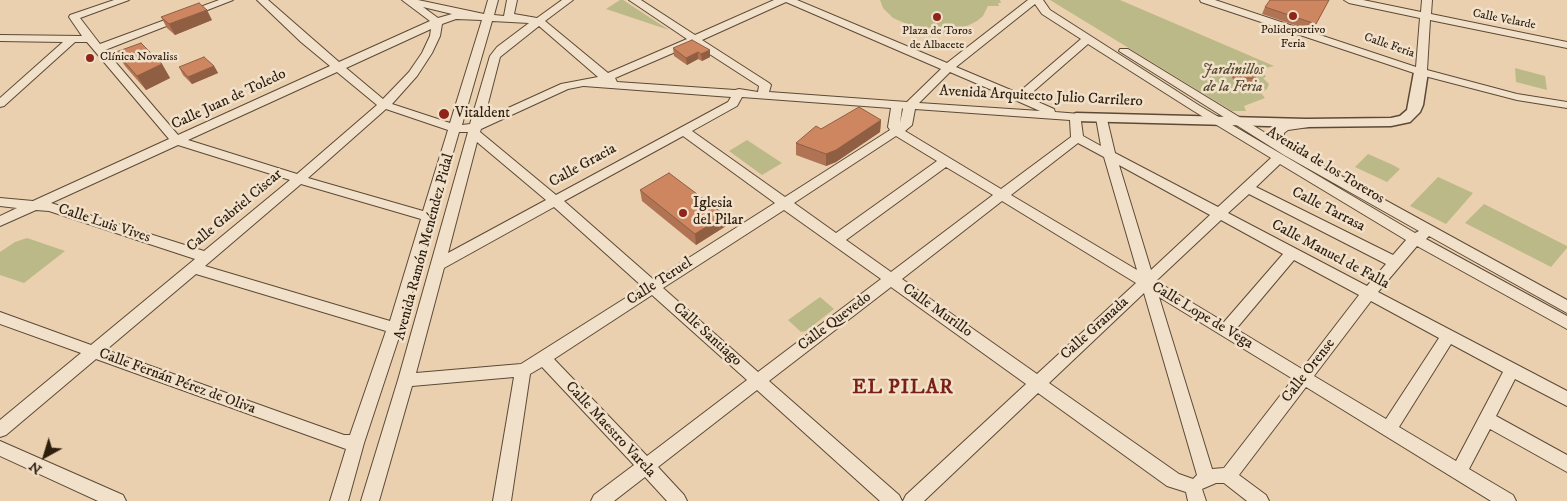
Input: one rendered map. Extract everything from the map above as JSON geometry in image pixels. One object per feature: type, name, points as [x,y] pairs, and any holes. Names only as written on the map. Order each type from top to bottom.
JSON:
[{"type":"street","points":[[124,0],[74,17],[94,44],[176,140],[428,217]]},
{"type":"street","points":[[0,38],[72,39],[94,44],[228,0]]},
{"type":"street","points":[[262,0],[305,40],[384,105],[455,128],[473,129],[549,93],[579,83],[606,78],[782,0]]},
{"type":"street","points":[[406,0],[484,15],[519,24],[539,21]]},
{"type":"street","points":[[406,0],[437,22]]},
{"type":"street","points":[[512,0],[510,16],[519,24]]},
{"type":"street","points":[[500,49],[568,0]]},
{"type":"street","points":[[634,0],[765,85],[763,94]]},
{"type":"street","points":[[789,0],[1060,116]]},
{"type":"street","points":[[910,105],[948,68],[1034,0]]},
{"type":"street","points":[[1219,122],[1046,12],[1038,0],[1241,122]]},
{"type":"street","name":"Calle Feria","points":[[1204,0],[1235,5],[1421,72],[1501,93],[1567,105]]},
{"type":"street","name":"Calle Velarde","points":[[1349,0],[1567,45]]},
{"type":"street","points":[[1421,72],[1427,0]]},
{"type":"street","name":"Calle Juan de Toledo","points":[[0,221],[437,22],[455,16],[484,15]]},
{"type":"street","name":"Avenida Ramón Menéndez Pidal","points":[[339,501],[356,443],[395,328],[455,128],[484,15]]},
{"type":"street","name":"Avenida Arquitecto Julio Carrilero","points":[[539,21],[596,71],[606,78],[624,84]]},
{"type":"street","name":"Calle Gabriel Ciscar","points":[[0,430],[299,179],[384,105],[414,74],[435,36],[437,22]]},
{"type":"street","points":[[500,49],[519,24]]},
{"type":"street","points":[[0,104],[72,39]]},
{"type":"street","points":[[1019,98],[1087,39]]},
{"type":"street","name":"Avenida Ramón Menéndez Pidal","points":[[370,501],[406,380],[473,129],[495,56],[500,49]]},
{"type":"street","name":"Avenida Arquitecto Julio Carrilero","points":[[579,83],[624,84],[1076,117],[1219,122],[1376,123],[1405,119],[1411,115],[1415,108],[1421,72]]},
{"type":"street","name":"Calle Gracia","points":[[437,265],[733,104],[739,92]]},
{"type":"street","points":[[896,131],[894,127],[897,104]]},
{"type":"street","name":"Calle Teruel","points":[[406,380],[523,370],[906,125],[910,105]]},
{"type":"street","points":[[1076,117],[1077,138]]},
{"type":"street","points":[[1102,118],[1109,154],[1147,283],[1199,489],[1215,475],[1228,476],[1260,501]]},
{"type":"street","name":"Avenida de los Toreros","points":[[1219,122],[1284,155],[1567,323]]},
{"type":"street","name":"Avenida de los Toreros","points":[[1241,122],[1284,155]]},
{"type":"street","name":"Avenida de los Toreros","points":[[1284,155],[1278,140],[1278,132],[1285,127],[1306,123]]},
{"type":"street","name":"Calle Santiago","points":[[473,129],[654,287],[893,501]]},
{"type":"street","name":"Calle Murillo","points":[[683,131],[1173,480],[1199,489]]},
{"type":"street","name":"Calle Lope de Vega","points":[[896,131],[1507,501]]},
{"type":"street","name":"Calle Manuel de Falla","points":[[1077,138],[1567,399]]},
{"type":"street","name":"Calle Quevedo","points":[[600,501],[1077,138]]},
{"type":"street","name":"Calle Granada","points":[[912,501],[1037,382],[1147,283],[1246,187],[1284,155]]},
{"type":"street","points":[[836,240],[946,161]]},
{"type":"street","name":"Calle Tarrasa","points":[[1246,187],[1394,262]]},
{"type":"street","name":"Calle Luis Vives","points":[[0,202],[37,204],[50,207],[206,257]]},
{"type":"street","name":"Avenida de los Toreros","points":[[1421,235],[1567,307]]},
{"type":"street","name":"Calle Orense","points":[[1228,476],[1368,294],[1394,262],[1421,235]]},
{"type":"street","points":[[1226,331],[1292,253]]},
{"type":"street","points":[[192,268],[395,328]]},
{"type":"street","name":"Calle Fernán Pérez de Oliva","points":[[0,318],[344,442],[356,443]]},
{"type":"street","points":[[1389,429],[1448,337]]},
{"type":"street","name":"Calle Maestro Varela","points":[[544,358],[678,501]]},
{"type":"street","points":[[502,501],[523,370]]},
{"type":"street","points":[[1459,472],[1512,370]]},
{"type":"street","points":[[1487,419],[1567,464]]},
{"type":"street","points":[[0,448],[117,501]]},
{"type":"green space","points":[[623,0],[669,30],[606,9]]},
{"type":"green space","name":"Plaza de Toros de Albacete","points":[[880,0],[1000,0],[1001,3],[998,3],[999,6],[988,6],[983,16],[977,21],[967,26],[948,30],[949,34],[929,34],[928,29],[909,25],[893,18],[883,8]]},
{"type":"green space","name":"Jardinillos de la Feria","points":[[1050,0],[1120,0],[1274,66],[1261,69],[1266,77],[1263,78],[1269,84],[1267,89],[1261,93],[1265,98],[1244,106],[1246,111],[1232,111]]},
{"type":"green space","points":[[1515,68],[1545,76],[1547,90],[1516,82]]},
{"type":"green space","points":[[747,140],[782,163],[762,175],[729,151]]},
{"type":"green space","points":[[1368,154],[1400,169],[1387,182],[1355,167]]},
{"type":"green space","points":[[1438,177],[1473,193],[1446,224],[1410,206]]},
{"type":"green space","points":[[1484,204],[1567,246],[1567,248],[1551,267],[1465,223]]},
{"type":"green space","points":[[27,238],[65,251],[24,283],[0,275],[0,252],[15,242]]},
{"type":"green space","points":[[820,297],[834,309],[806,331],[801,332],[788,320]]},
{"type":"building","name":"Polideportivo Feria","points":[[1270,0],[1329,0],[1316,24],[1265,7]]},
{"type":"building","points":[[199,3],[207,10],[169,24],[161,17]]},
{"type":"building","points":[[692,40],[710,50],[701,54],[698,52],[686,58],[673,48]]},
{"type":"building","points":[[141,43],[162,64],[137,76],[116,52]]},
{"type":"building","points":[[204,57],[214,66],[188,77],[179,67]]},
{"type":"building","points":[[1249,65],[1256,78],[1241,78],[1234,69],[1245,70]]},
{"type":"building","points":[[859,107],[881,120],[836,150],[826,154],[796,143],[816,126],[821,129]]},
{"type":"building","name":"Iglesia del Pilar","points":[[669,173],[725,215],[695,234],[640,190]]},
{"type":"place","name":"Polideportivo Feria","points":[[1293,16]]},
{"type":"place","name":"Plaza de Toros de Albacete","points":[[937,17]]},
{"type":"place","name":"Clínica Novaliss","points":[[90,58]]},
{"type":"place","name":"Vitaldent","points":[[444,114]]},
{"type":"place","name":"Iglesia del Pilar","points":[[683,213]]},
{"type":"district","name":"EL PILAR","points":[[903,389]]}]
